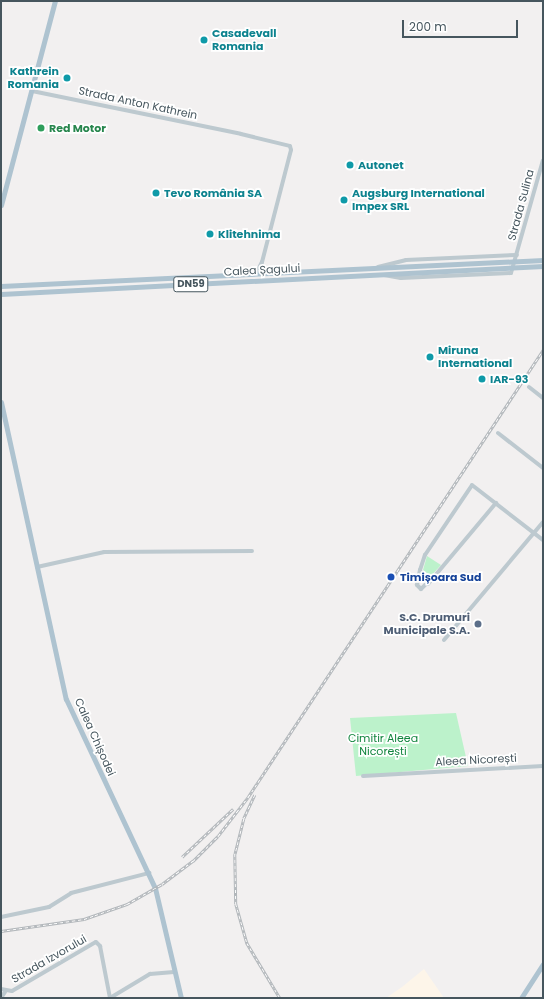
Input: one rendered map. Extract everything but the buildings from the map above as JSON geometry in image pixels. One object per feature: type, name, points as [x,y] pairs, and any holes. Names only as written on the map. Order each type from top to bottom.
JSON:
[{"type":"main road","points":[[1,205],[55,1]]},
{"type":"main road","name":"Calea Șagului","points":[[1,286],[543,260]]},
{"type":"main road","name":"Calea Șagului","points":[[1,294],[543,266]]},
{"type":"main road","name":"Calea Chișodei","points":[[1,402],[69,708],[149,874],[158,896],[181,998]]},
{"type":"main road","points":[[521,998],[543,964]]},
{"type":"street","name":"Strada Anton Kathrein","points":[[32,90],[241,134],[291,148],[262,262]]},
{"type":"street","name":"Strada Sulina","points":[[511,273],[543,160]]},
{"type":"street","name":"Calea Șagului","points":[[374,268],[406,260],[517,255]]},
{"type":"street","points":[[262,262],[267,274]]},
{"type":"street","points":[[256,274],[262,262]]},
{"type":"street","name":"Calea Șagului","points":[[380,274],[401,278],[511,273]]},
{"type":"street","points":[[529,387],[543,398]]},
{"type":"street","points":[[498,433],[543,468]]},
{"type":"street","points":[[496,503],[427,585],[423,589],[419,589],[418,580],[420,570],[427,551],[472,485],[496,503],[543,540]]},
{"type":"street","points":[[444,640],[543,522]]},
{"type":"street","points":[[37,567],[104,552],[252,550]]},
{"type":"street","points":[[420,570],[425,577],[427,585]]},
{"type":"street","points":[[418,580],[425,577],[432,578]]},
{"type":"street","name":"Aleea Nicorești","points":[[363,776],[543,766]]},
{"type":"street","points":[[1,917],[49,907],[71,893],[149,874]]},
{"type":"street","name":"Strada Izvorului","points":[[3,991],[12,991],[96,942],[100,946],[110,998]]},
{"type":"street","points":[[110,998],[150,974],[174,972]]},
{"type":"street","points":[[1,998],[3,991]]},
{"type":"shaded area","points":[[424,969],[444,998],[386,998],[402,987]]},
{"type":"green space","points":[[427,556],[441,565],[431,576],[423,570]]},
{"type":"green space","name":"Cimitir Aleea Nicorești","points":[[456,713],[468,766],[356,776],[350,718]]},
{"type":"railway","points":[[1,931],[84,919],[127,904],[162,884],[193,861],[218,836],[248,797],[543,350]]},
{"type":"railway","points":[[255,795],[244,819],[235,854],[236,904],[247,943],[280,998]]},
{"type":"railway","points":[[182,857],[233,809]]},
{"type":"place","name":"Casadevall Romania","points":[[204,40]]},
{"type":"place","name":"Kathrein Romania","points":[[67,78]]},
{"type":"place","name":"Red Motor","points":[[41,128]]},
{"type":"place","name":"Autonet","points":[[350,165]]},
{"type":"place","name":"Tevo România SA","points":[[156,193]]},
{"type":"place","name":"Augsburg International Impex SRL","points":[[344,200]]},
{"type":"place","name":"Klitehnima","points":[[210,234]]},
{"type":"place","name":"Miruna International","points":[[430,357]]},
{"type":"place","name":"IAR-93","points":[[482,379]]},
{"type":"place","name":"Timișoara Sud","points":[[391,577]]},
{"type":"place","name":"S.C. Drumuri Municipale S.A.","points":[[478,624]]}]
